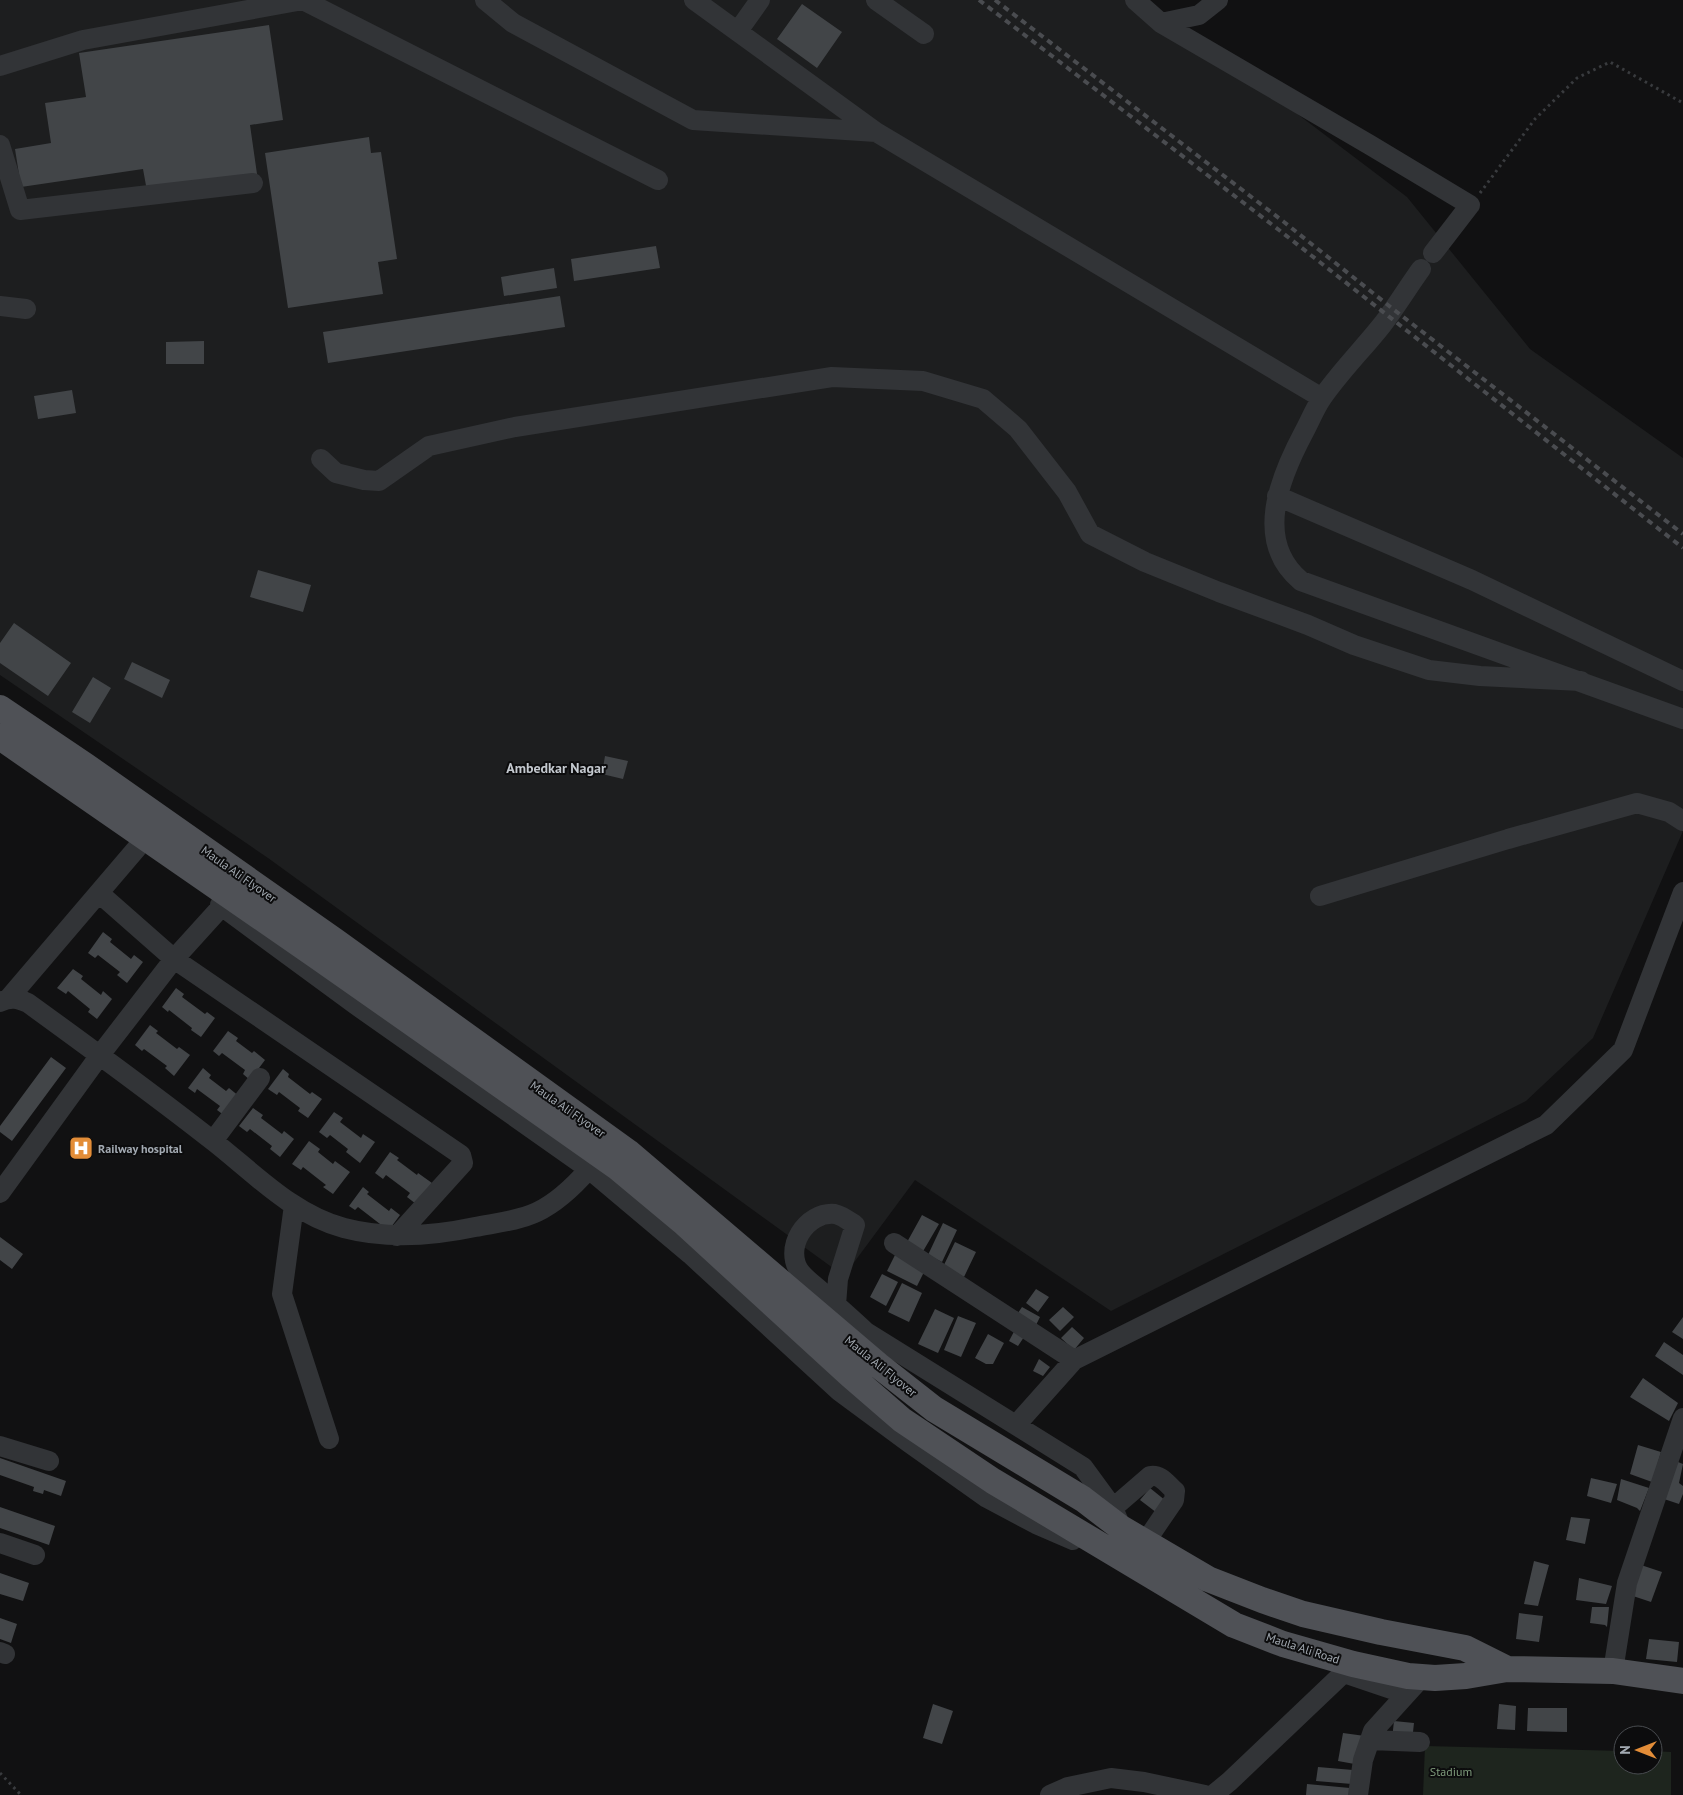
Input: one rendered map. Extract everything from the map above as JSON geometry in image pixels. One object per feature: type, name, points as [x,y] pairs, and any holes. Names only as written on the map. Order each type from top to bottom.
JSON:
[{"type":"main road","name":"Maula Ali Flyover","points":[[0,708],[335,941],[628,1152],[878,1365],[934,1409],[1117,1518]]},
{"type":"main road","name":"Maula Ali Flyover","points":[[0,737],[318,956],[617,1167],[683,1222],[902,1420],[993,1481],[1117,1555]]},
{"type":"main road","name":"Maula Ali Road","points":[[1117,1518],[1146,1542],[1208,1579],[1262,1600],[1303,1614],[1381,1632],[1465,1648],[1507,1669]]},
{"type":"main road","name":"Maula Ali Road","points":[[1117,1555],[1234,1625],[1349,1669],[1414,1686],[1507,1669],[1613,1671],[1683,1682]]},
{"type":"main road","points":[[1162,1583],[1174,1558]]},
{"type":"main road","points":[[1294,1647],[1303,1614]]},
{"type":"street","points":[[0,66],[83,40],[302,0],[658,180]]},
{"type":"street","points":[[485,0],[513,23],[693,120],[876,132]]},
{"type":"street","points":[[694,0],[876,132],[1322,398]]},
{"type":"street","points":[[738,31],[760,0]]},
{"type":"street","points":[[876,0],[924,34]]},
{"type":"street","points":[[1135,0],[1161,23],[1470,205],[1427,261],[1384,323],[1322,398],[1285,472],[1277,496],[1274,531],[1278,548],[1292,574],[1301,581],[1683,719]]},
{"type":"street","points":[[1161,23],[1199,15],[1218,0]]},
{"type":"street","points":[[0,145],[20,210],[253,183]]},
{"type":"street","points":[[0,306],[26,309]]},
{"type":"street","points":[[321,459],[336,473],[379,482],[412,456],[429,446],[515,427],[832,377],[923,382],[983,399],[1018,429],[1067,492],[1090,534],[1145,562],[1308,625],[1354,645],[1428,670],[1480,676],[1581,681]]},
{"type":"street","points":[[1277,496],[1472,580],[1683,681]]},
{"type":"street","points":[[0,750],[222,906],[356,1005],[589,1169],[690,1254],[839,1391],[908,1442],[987,1498],[1036,1524],[1117,1555]]},
{"type":"street","points":[[1320,896],[1508,840],[1638,804],[1669,812],[1683,821]]},
{"type":"street","points":[[4,1000],[138,848]]},
{"type":"street","points":[[1016,1426],[1074,1360],[1546,1125],[1623,1050],[1683,892]]},
{"type":"street","points":[[99,893],[174,959],[461,1155],[463,1163],[397,1236]]},
{"type":"street","points":[[0,1193],[100,1055],[174,959],[222,906]]},
{"type":"street","points":[[4,1000],[18,999],[28,1004],[100,1055],[213,1141],[282,1198],[310,1214],[343,1228],[397,1236],[467,1229],[513,1220],[536,1213],[548,1205],[580,1180],[589,1169]]},
{"type":"street","points":[[213,1141],[260,1078]]},
{"type":"street","points":[[294,1205],[282,1294],[330,1439]]},
{"type":"street","points":[[894,1243],[1074,1360]]},
{"type":"street","points":[[836,1305],[866,1332],[1082,1467],[1117,1518],[1150,1476],[1155,1475],[1161,1478],[1175,1491],[1174,1500],[1146,1542]]},
{"type":"street","points":[[1613,1671],[1627,1583],[1683,1418]]},
{"type":"street","points":[[0,1446],[49,1462]]},
{"type":"street","points":[[0,1543],[36,1554]]},
{"type":"street","points":[[1213,1795],[1349,1669]]},
{"type":"street","points":[[1362,1795],[1363,1760],[1373,1731],[1414,1686]]},
{"type":"street","points":[[1370,1740],[1420,1742]]},
{"type":"street","points":[[1050,1795],[1068,1787],[1111,1778],[1144,1782],[1205,1795]]},
{"type":"path","points":[[1470,205],[1536,119],[1577,78],[1610,62],[1683,103]]},
{"type":"path","points":[[0,1772],[21,1795]]},
{"type":"shaded area","points":[[0,0],[1147,0],[1407,197],[1530,349],[1683,458],[1683,831],[1593,1038],[1526,1101],[1111,1311],[915,1180],[844,1276],[268,858],[0,675]]},
{"type":"green space","name":"Stadium","points":[[1425,1746],[1613,1751],[1613,1775],[1663,1775],[1663,1752],[1671,1752],[1671,1795],[1423,1795]]},
{"type":"building","points":[[802,4],[842,32],[817,68],[777,39]]},
{"type":"building","points":[[269,25],[283,120],[250,125],[257,174],[147,191],[143,169],[21,187],[15,149],[51,143],[45,103],[86,97],[79,53]]},
{"type":"building","points":[[369,137],[371,153],[381,152],[397,259],[378,262],[383,294],[288,308],[265,153]]},
{"type":"building","points":[[656,246],[660,268],[574,281],[571,259]]},
{"type":"building","points":[[554,268],[557,288],[504,296],[501,277]]},
{"type":"building","points":[[560,296],[565,327],[328,363],[323,332]]},
{"type":"building","points":[[204,341],[204,364],[166,364],[166,342]]},
{"type":"building","points":[[72,390],[76,413],[38,419],[34,396]]},
{"type":"building","points":[[258,570],[311,585],[303,612],[250,597]]},
{"type":"building","points":[[14,623],[71,663],[48,696],[0,663],[0,643]]},
{"type":"building","points":[[132,662],[170,680],[162,698],[124,679]]},
{"type":"building","points":[[93,677],[111,688],[90,723],[72,712]]},
{"type":"building","points":[[605,756],[628,761],[623,779],[602,774]]},
{"type":"building","points":[[103,932],[112,939],[110,942],[131,959],[134,955],[143,962],[127,983],[117,975],[120,972],[98,955],[95,958],[88,953]]},
{"type":"building","points":[[73,969],[83,976],[81,979],[101,995],[103,991],[112,999],[97,1019],[88,1012],[90,1009],[68,991],[66,994],[57,988]]},
{"type":"building","points":[[176,988],[184,994],[182,997],[205,1014],[207,1012],[215,1018],[201,1037],[169,1010],[168,1012],[162,1007]]},
{"type":"building","points":[[150,1025],[158,1031],[156,1033],[177,1049],[179,1047],[190,1055],[174,1076],[165,1068],[167,1066],[144,1049],[142,1051],[135,1045]]},
{"type":"building","points":[[228,1031],[238,1038],[236,1041],[265,1060],[250,1080],[243,1074],[245,1070],[222,1053],[219,1056],[213,1051]]},
{"type":"building","points":[[51,1057],[66,1068],[12,1141],[0,1132],[0,1126]]},
{"type":"building","points":[[203,1068],[211,1075],[209,1078],[226,1091],[229,1088],[240,1097],[225,1116],[217,1110],[220,1106],[197,1089],[195,1093],[188,1088]]},
{"type":"building","points":[[283,1069],[289,1074],[288,1077],[310,1094],[312,1092],[322,1099],[308,1118],[298,1111],[300,1108],[279,1092],[277,1095],[268,1089]]},
{"type":"building","points":[[253,1108],[263,1115],[261,1118],[282,1134],[284,1131],[294,1139],[280,1157],[270,1149],[272,1146],[250,1129],[247,1132],[239,1126]]},
{"type":"building","points":[[334,1112],[343,1118],[340,1122],[361,1138],[363,1134],[375,1142],[360,1163],[346,1152],[348,1149],[330,1135],[327,1138],[319,1132]]},
{"type":"building","points":[[309,1141],[320,1149],[318,1152],[333,1164],[335,1161],[350,1172],[333,1194],[323,1187],[326,1185],[303,1167],[301,1170],[292,1164]]},
{"type":"building","points":[[390,1152],[399,1158],[397,1160],[417,1175],[418,1173],[432,1183],[416,1204],[407,1197],[410,1193],[386,1175],[383,1179],[375,1173]]},
{"type":"building","points":[[363,1187],[369,1192],[367,1194],[389,1211],[391,1208],[400,1215],[386,1234],[378,1227],[380,1224],[358,1207],[355,1210],[349,1206]]},
{"type":"building","points":[[922,1215],[939,1224],[922,1253],[906,1244]]},
{"type":"building","points":[[943,1223],[957,1230],[942,1262],[928,1255]]},
{"type":"building","points":[[0,1237],[23,1254],[12,1269],[0,1260]]},
{"type":"building","points":[[955,1242],[976,1252],[964,1277],[943,1267]]},
{"type":"building","points":[[896,1253],[926,1268],[917,1286],[887,1271]]},
{"type":"building","points":[[882,1274],[898,1282],[886,1306],[870,1297]]},
{"type":"building","points":[[902,1283],[922,1293],[909,1322],[888,1312]]},
{"type":"building","points":[[1036,1289],[1049,1297],[1038,1312],[1026,1303]]},
{"type":"building","points":[[1022,1307],[1040,1317],[1035,1327],[1016,1316]]},
{"type":"building","points":[[1063,1307],[1074,1317],[1060,1331],[1049,1320]]},
{"type":"building","points":[[935,1309],[954,1318],[938,1353],[918,1344]]},
{"type":"building","points":[[958,1316],[976,1323],[961,1357],[944,1350]]},
{"type":"building","points":[[1683,1317],[1683,1339],[1672,1332]]},
{"type":"building","points":[[1018,1324],[1028,1331],[1018,1346],[1009,1341]]},
{"type":"building","points":[[1072,1327],[1084,1338],[1074,1350],[1061,1338]]},
{"type":"building","points":[[988,1334],[1004,1343],[993,1364],[986,1364],[975,1358]]},
{"type":"building","points":[[1664,1342],[1683,1355],[1683,1375],[1655,1356]]},
{"type":"building","points":[[1039,1359],[1050,1367],[1043,1376],[1033,1371]]},
{"type":"building","points":[[1643,1378],[1678,1403],[1669,1421],[1630,1397]]},
{"type":"building","points":[[1638,1445],[1661,1452],[1652,1482],[1630,1474]]},
{"type":"building","points":[[0,1458],[66,1481],[61,1496],[44,1490],[43,1494],[33,1491],[34,1487],[0,1475]]},
{"type":"building","points":[[1678,1462],[1683,1464],[1679,1483],[1683,1486],[1683,1494],[1679,1504],[1661,1498]]},
{"type":"building","points":[[1591,1478],[1617,1484],[1611,1503],[1587,1496]]},
{"type":"building","points":[[1621,1479],[1649,1488],[1640,1511],[1617,1500]]},
{"type":"building","points":[[1150,1488],[1166,1501],[1157,1513],[1140,1500]]},
{"type":"building","points":[[0,1507],[55,1526],[49,1545],[0,1528]]},
{"type":"building","points":[[1571,1517],[1590,1519],[1585,1544],[1566,1540]]},
{"type":"building","points":[[1534,1561],[1549,1565],[1538,1606],[1524,1604]]},
{"type":"building","points":[[1638,1564],[1662,1572],[1651,1602],[1627,1594]]},
{"type":"building","points":[[0,1573],[29,1583],[23,1601],[0,1594]]},
{"type":"building","points":[[1579,1578],[1612,1586],[1606,1604],[1576,1600]]},
{"type":"building","points":[[1592,1607],[1609,1607],[1607,1627],[1590,1623]]},
{"type":"building","points":[[1519,1613],[1543,1616],[1539,1642],[1516,1639]]},
{"type":"building","points":[[0,1618],[17,1624],[11,1643],[0,1639]]},
{"type":"building","points":[[1649,1639],[1679,1642],[1677,1662],[1646,1659]]},
{"type":"building","points":[[933,1704],[953,1711],[942,1744],[923,1738]]},
{"type":"building","points":[[1499,1704],[1516,1706],[1515,1730],[1497,1729]]},
{"type":"building","points":[[1528,1708],[1567,1708],[1567,1732],[1527,1731]]},
{"type":"building","points":[[1394,1721],[1414,1723],[1412,1741],[1392,1739]]},
{"type":"building","points":[[1343,1733],[1365,1736],[1360,1765],[1338,1761]]},
{"type":"building","points":[[1318,1767],[1353,1770],[1352,1784],[1316,1781]]},
{"type":"building","points":[[1307,1784],[1350,1788],[1349,1795],[1306,1795]]},
{"type":"railway","points":[[979,0],[1279,230],[1683,548]]},
{"type":"railway","points":[[995,0],[1284,222],[1683,534]]},
{"type":"place","name":"Railway hospital","points":[[81,1148]]},
{"type":"district","name":"Ambedkar Nagar","points":[[556,768]]}]
